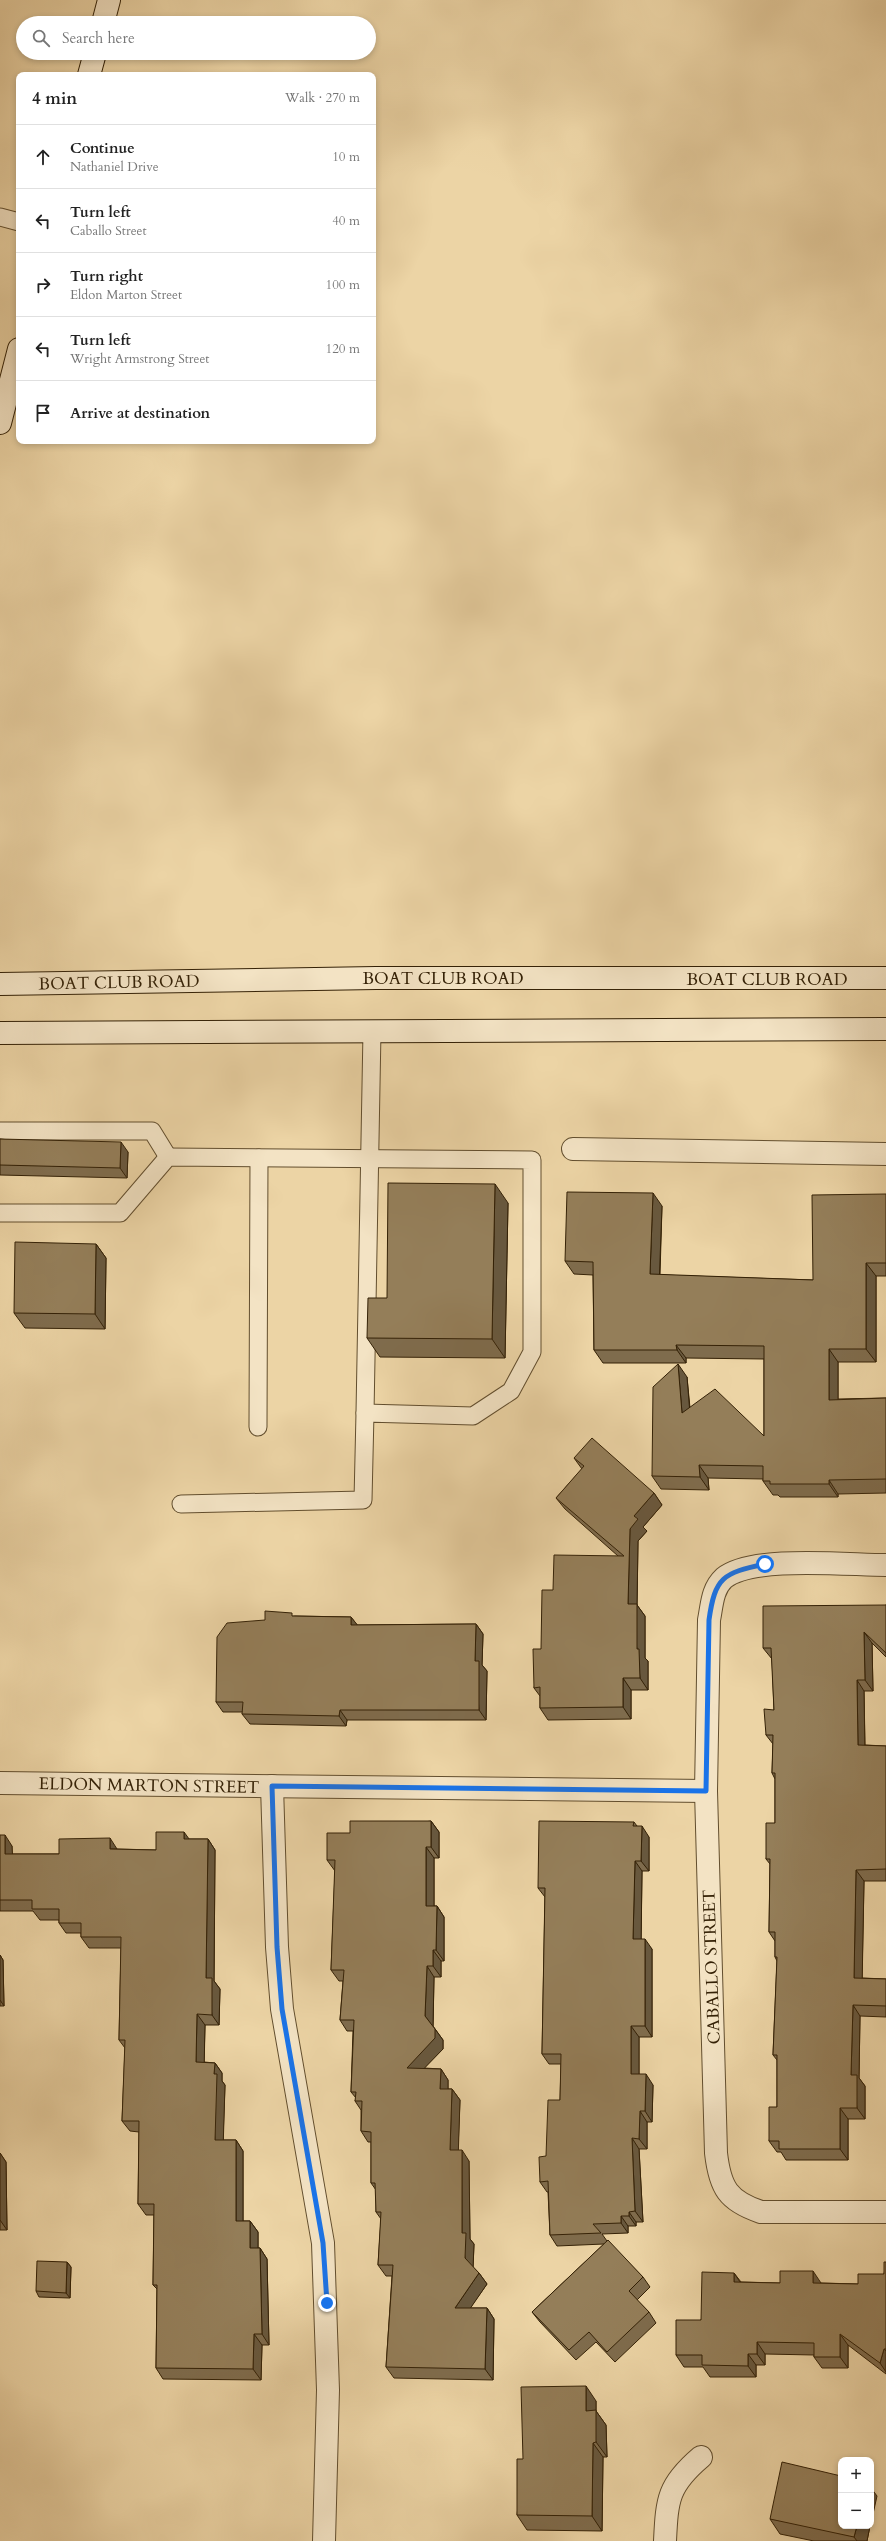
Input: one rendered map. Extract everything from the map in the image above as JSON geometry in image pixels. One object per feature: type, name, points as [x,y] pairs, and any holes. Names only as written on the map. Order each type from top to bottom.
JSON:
[{"type":"street","points":[[105,16],[109,0]]},
{"type":"street","points":[[90,72],[93,60]]},
{"type":"street","points":[[0,422],[16,361]]},
{"type":"street","name":"BOAT CLUB ROAD","points":[[0,984],[376,978],[886,978]]},
{"type":"street","points":[[0,1033],[886,1029]]},
{"type":"street","points":[[573,1149],[886,1154]]},
{"type":"street","name":"CABALLO STREET","points":[[886,1565],[765,1564],[738,1570],[724,1579],[713,1593],[709,1620],[706,1791],[716,2153],[719,2177],[732,2198],[743,2206],[761,2212],[886,2212]]},
{"type":"street","name":"ELDON MARTON STREET","points":[[0,1783],[706,1791]]},
{"type":"street","points":[[272,1786],[277,1947],[282,2009],[323,2243],[328,2390],[324,2541]]},
{"type":"street","points":[[666,2541],[667,2510],[672,2490],[682,2473],[701,2457]]},
{"type":"lane","points":[[0,217],[16,221]]},
{"type":"lane","points":[[181,1504],[363,1500],[368,1160],[372,1031]]},
{"type":"lane","points":[[0,1130],[152,1130],[168,1157]]},
{"type":"lane","points":[[168,1157],[368,1160],[532,1160],[532,1352],[511,1391],[473,1416],[364,1413]]},
{"type":"lane","points":[[0,1213],[120,1213],[168,1157]]},
{"type":"lane","points":[[258,1158],[258,1427]]},
{"type":"building","points":[[0,1139],[121,1142],[120,1168],[0,1165]]},
{"type":"building","points":[[388,1183],[495,1184],[492,1339],[367,1338],[368,1298],[387,1298]]},
{"type":"building","points":[[567,1192],[653,1193],[650,1274],[813,1280],[812,1195],[886,1194],[886,1263],[866,1263],[866,1349],[829,1349],[829,1400],[886,1398],[886,1479],[829,1480],[829,1484],[770,1484],[770,1481],[763,1481],[763,1466],[699,1465],[700,1477],[652,1476],[653,1387],[678,1364],[682,1413],[715,1389],[764,1436],[764,1346],[676,1345],[677,1350],[594,1350],[593,1262],[565,1261]]},
{"type":"building","points":[[15,1242],[96,1244],[95,1314],[14,1313]]},
{"type":"building","points":[[592,1438],[654,1493],[634,1516],[638,1519],[630,1529],[628,1604],[637,1604],[637,1649],[639,1649],[640,1678],[623,1678],[623,1707],[540,1708],[540,1687],[534,1688],[533,1649],[541,1649],[542,1590],[553,1590],[554,1555],[624,1556],[556,1498],[584,1466],[574,1458]]},
{"type":"building","points":[[886,1605],[886,1653],[864,1632],[865,1680],[857,1680],[858,1745],[886,1746],[886,1869],[856,1870],[854,1978],[886,1979],[886,2006],[853,2005],[851,2075],[857,2075],[857,2108],[840,2108],[840,2149],[779,2149],[779,2141],[769,2141],[769,2107],[777,2107],[777,2055],[773,2055],[777,1957],[775,1957],[775,1932],[769,1932],[770,1859],[766,1859],[766,1823],[775,1823],[775,1773],[772,1773],[773,1735],[766,1735],[764,1709],[774,1710],[771,1648],[763,1648],[763,1606]]},
{"type":"building","points":[[265,1611],[292,1613],[292,1616],[351,1617],[351,1625],[476,1624],[475,1661],[479,1661],[479,1710],[340,1710],[339,1716],[242,1714],[243,1702],[216,1702],[217,1637],[227,1623],[265,1620]]},
{"type":"building","points":[[350,1821],[431,1821],[431,1847],[426,1847],[426,1906],[437,1906],[436,1950],[433,1950],[433,1966],[427,1966],[425,2016],[435,2029],[435,2038],[407,2068],[441,2069],[440,2089],[452,2089],[450,2150],[462,2150],[462,2233],[466,2233],[465,2258],[479,2273],[455,2308],[487,2308],[485,2369],[386,2367],[393,2265],[378,2265],[381,2212],[376,2212],[375,2183],[371,2183],[371,2132],[361,2131],[362,2101],[355,2101],[356,2092],[351,2092],[354,2020],[340,2020],[344,1970],[331,1970],[335,1860],[327,1860],[327,1833],[350,1833]]},
{"type":"building","points":[[539,1821],[634,1822],[633,1826],[642,1826],[641,1861],[635,1861],[633,1939],[645,1939],[645,2026],[631,2026],[631,2074],[646,2074],[645,2111],[640,2111],[639,2139],[632,2138],[635,2211],[629,2212],[629,2216],[621,2216],[621,2223],[593,2224],[601,2233],[550,2235],[548,2181],[540,2182],[539,2157],[546,2156],[548,2100],[560,2100],[561,2054],[542,2054],[545,1888],[538,1888]]},
{"type":"building","points":[[156,1832],[184,1832],[184,1839],[208,1839],[206,1978],[212,1978],[212,2015],[197,2014],[196,2062],[215,2063],[214,2074],[217,2074],[215,2140],[236,2140],[236,2221],[250,2221],[250,2248],[260,2248],[262,2334],[254,2334],[253,2369],[156,2368],[157,2285],[153,2285],[154,2204],[138,2204],[139,2121],[122,2121],[125,2040],[119,2040],[121,1937],[81,1937],[81,1923],[59,1923],[59,1909],[32,1909],[32,1900],[0,1900],[0,1835],[5,1835],[5,1854],[59,1854],[59,1839],[110,1838],[110,1849],[156,1850]]},
{"type":"building","points":[[608,2240],[643,2277],[629,2291],[649,2312],[607,2352],[589,2332],[569,2350],[532,2312]]},
{"type":"building","points":[[37,2261],[67,2262],[66,2293],[36,2291]]},
{"type":"building","points":[[884,2262],[886,2262],[886,2349],[884,2349],[880,2363],[840,2334],[840,2357],[814,2357],[814,2343],[757,2342],[757,2354],[748,2354],[748,2366],[702,2365],[702,2355],[676,2355],[676,2320],[701,2320],[702,2272],[734,2273],[734,2282],[780,2283],[780,2271],[813,2271],[813,2283],[858,2284],[858,2274],[884,2274]]},
{"type":"building","points":[[586,2386],[586,2411],[596,2410],[596,2442],[593,2443],[592,2516],[517,2515],[517,2459],[523,2459],[521,2387]]},
{"type":"building","points":[[782,2462],[838,2475],[838,2529],[856,2529],[854,2537],[770,2519]]},
{"type":"route","points":[[327,2303],[323,2243],[282,2009],[277,1947],[272,1786],[706,1791],[709,1620],[713,1593],[724,1579],[738,1570],[765,1564]]}]
